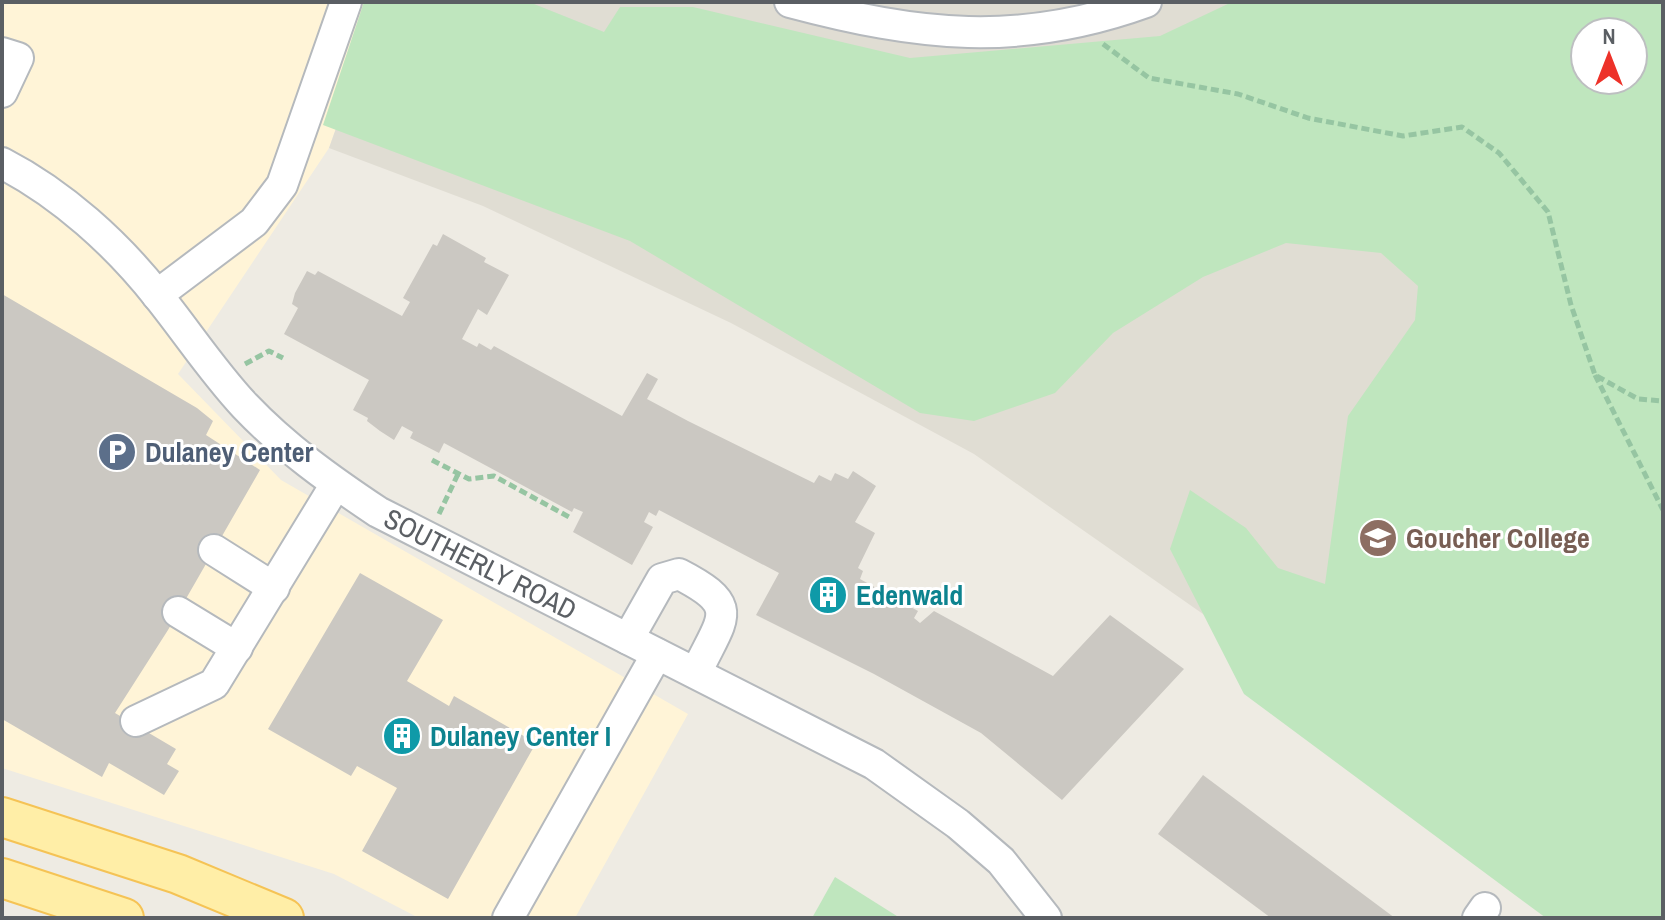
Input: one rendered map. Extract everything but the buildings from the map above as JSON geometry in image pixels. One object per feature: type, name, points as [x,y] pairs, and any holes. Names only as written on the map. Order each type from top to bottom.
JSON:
[{"type":"main road","points":[[2,817],[150,864],[284,918]]},
{"type":"main road","points":[[2,878],[124,918]]},
{"type":"street","points":[[157,295],[254,222],[282,185],[346,2]]},
{"type":"street","points":[[790,2],[907,13],[993,34],[1025,33],[1084,21],[1146,2]]},
{"type":"street","points":[[2,92],[10,56]]},
{"type":"street","name":"SOUTHERLY ROAD","points":[[2,163],[58,199],[86,222],[157,295],[243,403],[288,448],[336,484],[378,512],[874,764],[958,824],[1001,861],[1046,918]]},
{"type":"street","points":[[136,721],[214,684],[336,484]]},
{"type":"street","points":[[214,550],[274,588]]},
{"type":"street","points":[[628,639],[662,579],[679,574],[712,591],[723,605],[723,616],[696,673]]},
{"type":"street","points":[[178,612],[237,648]]},
{"type":"street","points":[[508,918],[657,654]]},
{"type":"path","points":[[1084,21],[1105,47],[1149,78],[1238,94],[1308,118],[1403,136],[1462,127],[1499,153],[1548,212],[1571,305],[1595,375],[1663,510]]},
{"type":"path","points":[[245,364],[269,351],[283,358]]},
{"type":"path","points":[[1595,375],[1638,399],[1663,401]]},
{"type":"path","points":[[432,460],[469,479],[494,476],[569,517]]},
{"type":"path","points":[[439,515],[458,474]]},
{"type":"shaded area","points":[[2,2],[381,2],[329,148],[178,374],[281,480],[688,714],[575,918],[419,918],[334,874],[2,768]]},
{"type":"shaded area","name":"Goucher College","points":[[381,2],[1663,2],[1663,918],[1213,621],[974,454],[731,323],[483,206],[329,148]]},
{"type":"green space","name":"Goucher College","points":[[364,2],[529,2],[604,32],[620,7],[693,7],[910,58],[1160,36],[1232,2],[1663,2],[1663,918],[1546,918],[1244,694],[1170,549],[1190,490],[1246,528],[1278,568],[1325,584],[1348,416],[1415,320],[1418,286],[1381,253],[1286,243],[1203,277],[1113,333],[1055,393],[974,421],[920,413],[630,241],[323,125]]},
{"type":"green space","points":[[835,877],[900,918],[812,918]]},
{"type":"place","name":"Dulaney Center","points":[[117,452]]},
{"type":"place","name":"Goucher College","points":[[1378,538]]},
{"type":"place","name":"Edenwald","points":[[828,595]]},
{"type":"place","name":"Dulaney Center I","points":[[402,736]]}]
